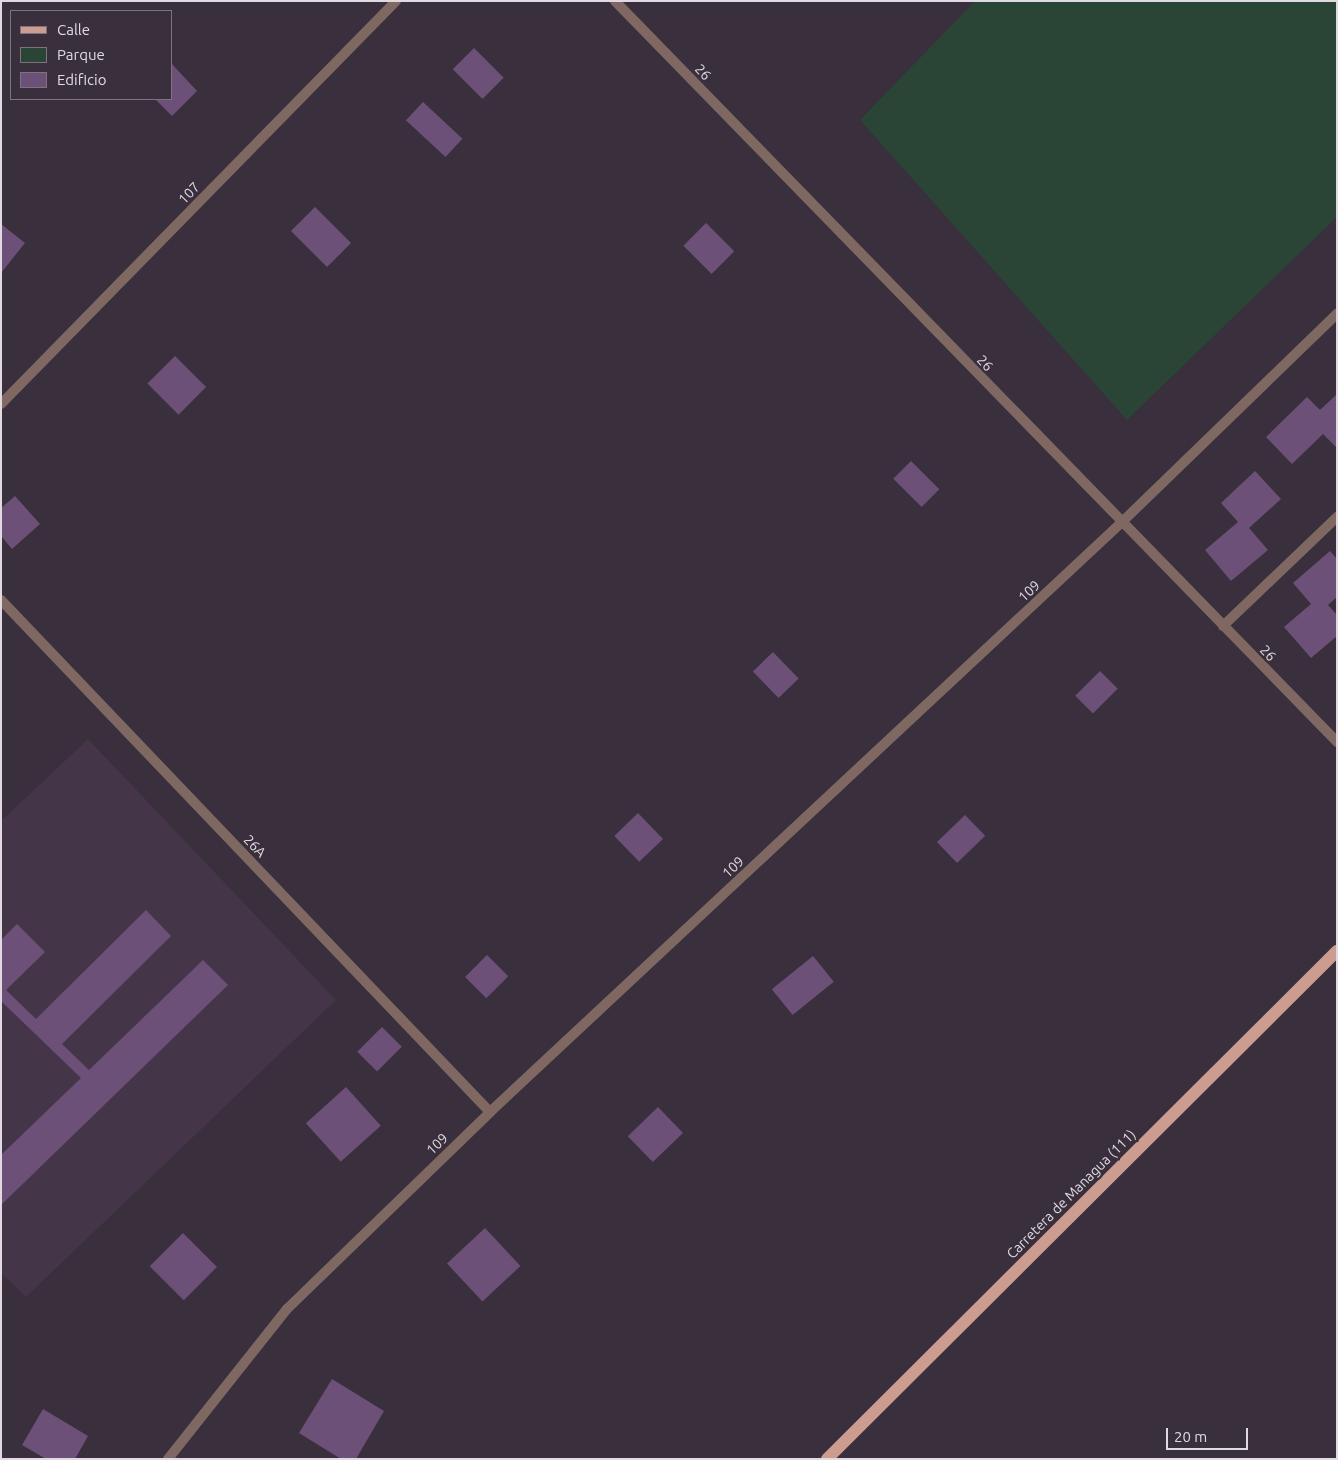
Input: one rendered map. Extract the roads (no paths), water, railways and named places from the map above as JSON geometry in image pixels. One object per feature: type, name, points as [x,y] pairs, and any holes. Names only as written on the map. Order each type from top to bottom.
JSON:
[{"type":"main road","name":"Carretera de Managua (111)","points":[[827,1459],[1337,951]]},
{"type":"street","name":"107","points":[[1,404],[396,1]]},
{"type":"street","name":"26","points":[[615,1],[1337,742]]},
{"type":"street","name":"109","points":[[168,1459],[287,1309],[490,1112],[1122,523],[1337,314]]},
{"type":"street","points":[[1223,626],[1337,517]]},
{"type":"street","name":"26A","points":[[1,600],[490,1112]]}]
